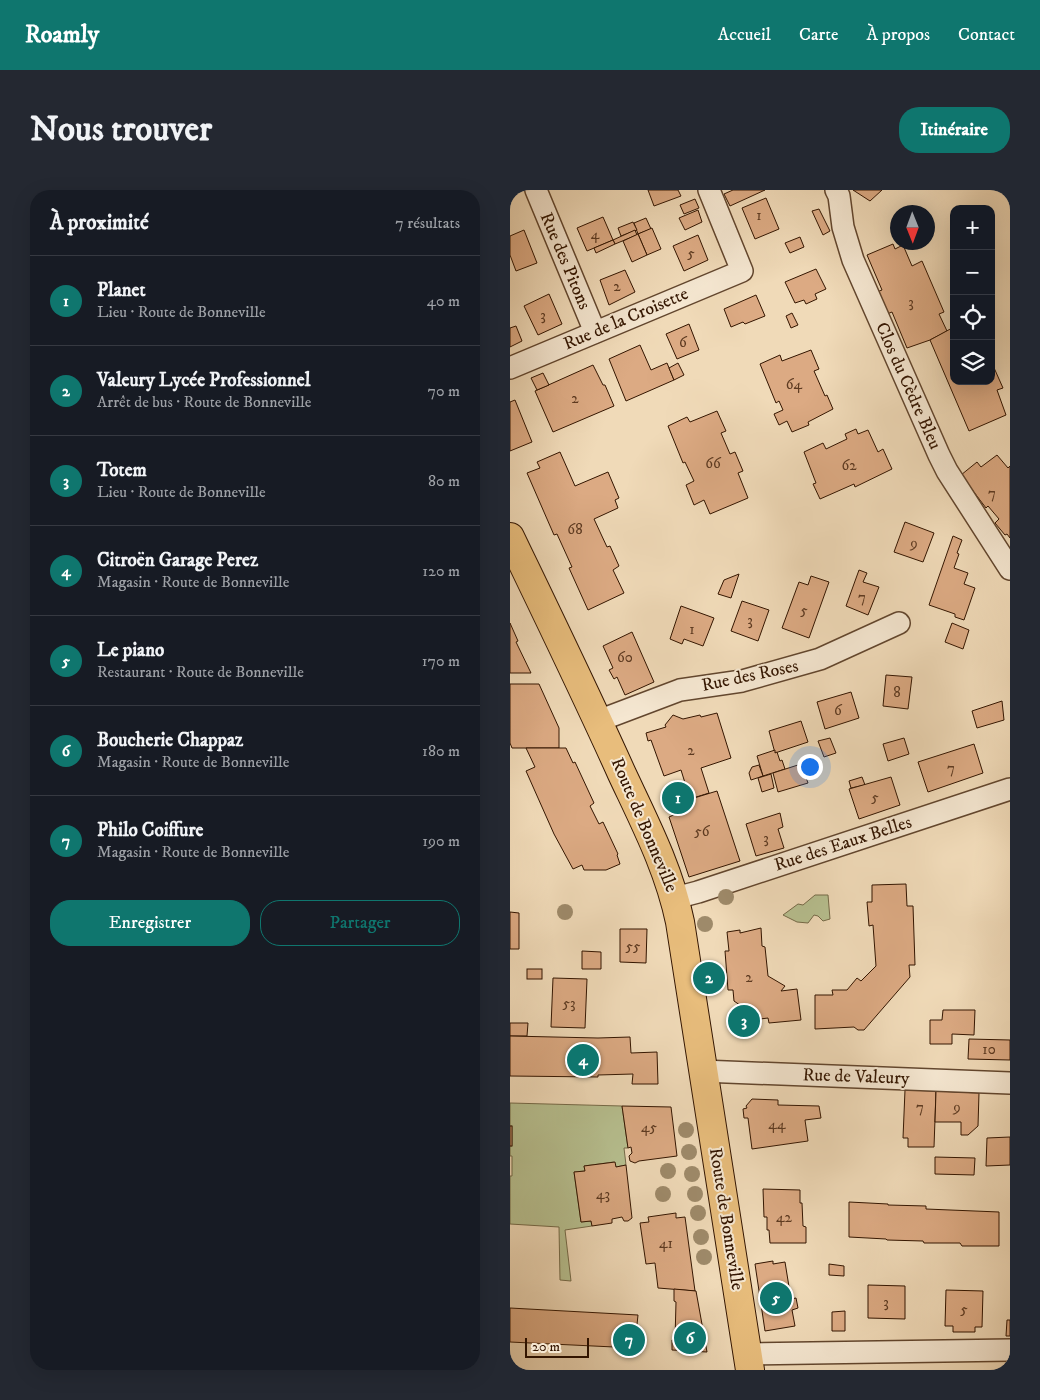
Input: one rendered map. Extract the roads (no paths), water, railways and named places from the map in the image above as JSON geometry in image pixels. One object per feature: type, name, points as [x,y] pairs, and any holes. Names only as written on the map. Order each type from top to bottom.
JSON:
[{"type":"main road","name":"Route de Bonneville","points":[[510,537],[598,721],[667,872],[675,898],[748,1362]]},
{"type":"street","name":"Rue des Pitons","points":[[536,190],[595,332]]},
{"type":"street","name":"Rue de la Croisette","points":[[510,368],[742,271],[709,190]]},
{"type":"street","name":"Clos du Cèdre Bleu","points":[[836,190],[839,196],[843,226],[853,260],[939,455],[947,471],[1010,569]]},
{"type":"street","name":"Rue des Roses","points":[[598,721],[680,690],[742,681],[820,659],[899,623]]},
{"type":"street","name":"Rue des Eaux Belles","points":[[675,898],[1010,789]]},
{"type":"street","name":"Rue de Valeury","points":[[702,1071],[1010,1083]]},
{"type":"street","points":[[748,1362],[1010,1350]]},
{"type":"place","name":"Planet","points":[[678,798]]},
{"type":"place","name":"Valeury Lycée Professionnel","points":[[709,978]]},
{"type":"place","name":"Totem","points":[[744,1021]]},
{"type":"place","name":"Citroën Garage Perez","points":[[583,1060]]},
{"type":"place","name":"Le piano","points":[[776,1298]]},
{"type":"place","name":"Boucherie Chappaz","points":[[690,1338]]},
{"type":"place","name":"Philo Coiffure","points":[[629,1340]]}]
